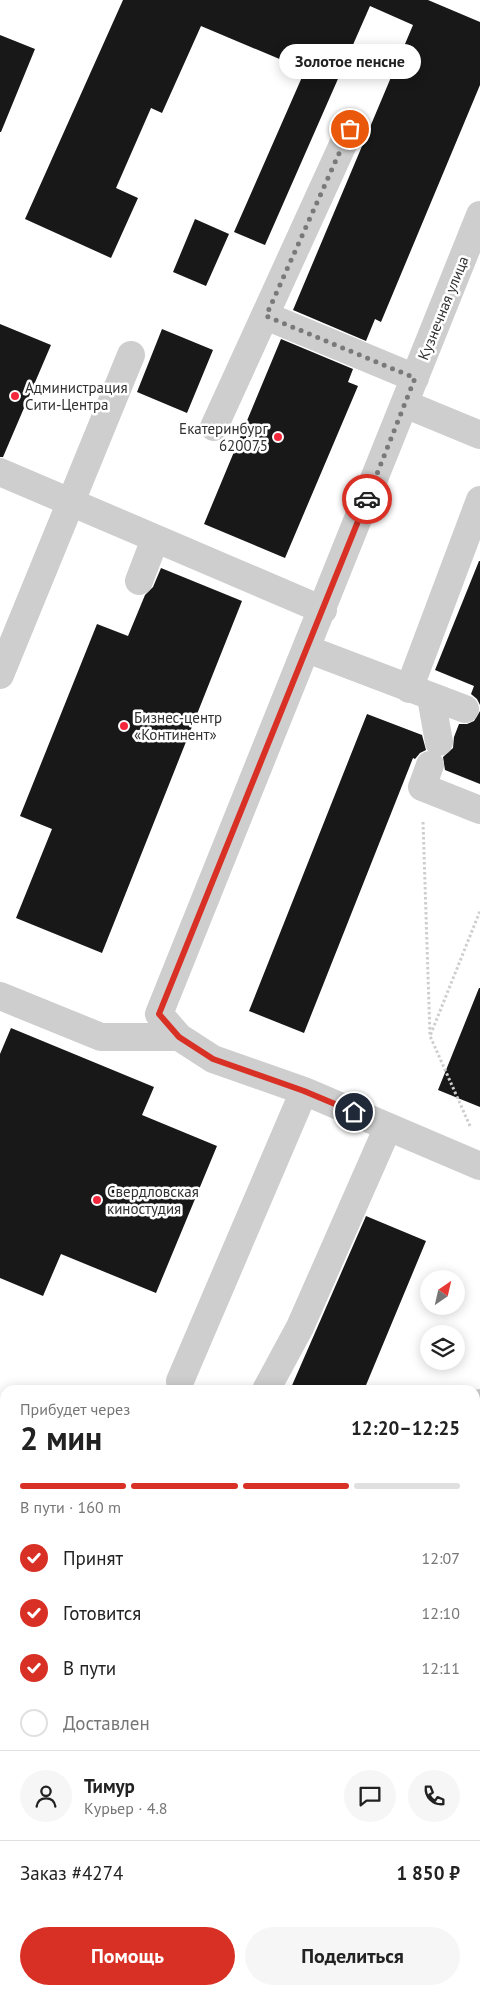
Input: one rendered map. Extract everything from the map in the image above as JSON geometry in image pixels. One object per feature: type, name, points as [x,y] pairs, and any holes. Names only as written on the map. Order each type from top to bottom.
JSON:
[{"type":"street","points":[[214,427],[350,129]]},
{"type":"street","name":"Кузнечная улица","points":[[480,216],[159,1014],[179,1037],[213,1059],[304,1091],[480,1166]]},
{"type":"street","points":[[266,316],[415,378]]},
{"type":"street","points":[[0,675],[69,503],[131,356]]},
{"type":"street","points":[[405,404],[480,435]]},
{"type":"street","points":[[0,472],[322,610]]},
{"type":"street","points":[[480,500],[420,693],[430,764],[480,810]]},
{"type":"street","points":[[139,581],[155,539]]},
{"type":"street","points":[[307,649],[465,709]]},
{"type":"street","points":[[0,996],[101,1037],[179,1037]]},
{"type":"street","points":[[180,1380],[304,1091]]},
{"type":"street","points":[[269,1385],[300,1327],[388,1127]]},
{"type":"path","points":[[430,764],[430,1036],[470,1126]]},
{"type":"path","points":[[430,1036],[480,911]]},
{"type":"building","points":[[123,0],[428,0],[480,22],[480,85],[381,322],[375,319],[366,341],[293,310],[413,25],[370,6],[265,245],[234,232],[306,68],[289,63],[201,26],[162,113],[151,108],[116,188],[138,198],[111,258],[25,219]]},
{"type":"building","points":[[0,35],[35,49],[1,132],[0,132]]},
{"type":"building","points":[[195,219],[229,234],[206,286],[173,272]]},
{"type":"building","name":"Администрация Сити-Центра","points":[[0,324],[51,345],[3,457],[0,457]]},
{"type":"building","points":[[162,329],[213,350],[187,413],[137,392]]},
{"type":"building","points":[[281,339],[353,369],[348,382],[358,386],[285,558],[204,524]]},
{"type":"building","points":[[479,561],[480,705],[471,694],[474,686],[435,670]]},
{"type":"building","name":"Бизнес-центр «Континент»","points":[[161,568],[242,601],[102,953],[16,918],[52,829],[20,816],[97,624],[128,636],[145,595],[153,587]]},
{"type":"building","points":[[480,711],[480,784],[445,770],[443,757],[453,748],[454,737],[459,724],[467,724],[474,721]]},
{"type":"building","points":[[367,714],[422,735],[426,750],[415,759],[413,758],[304,1033],[249,1011]]},
{"type":"building","points":[[480,988],[480,1107],[438,1090]]},
{"type":"building","name":"Свердловская киностудия","points":[[11,1028],[154,1087],[142,1115],[217,1146],[156,1293],[61,1254],[43,1296],[0,1278],[0,1054]]},
{"type":"building","points":[[366,1216],[426,1241],[366,1385],[292,1385]]},
{"type":"way so far","points":[[350,129],[266,316],[415,378],[367,499]]},
{"type":"place","name":"Золотое пенсне","points":[[350,129]]},
{"type":"place","name":"Администрация Сити-Центра","points":[[15,396]]},
{"type":"place","name":"Екатеринбург 620075","points":[[278,437]]},
{"type":"place","name":"Бизнес-центр «Континент»","points":[[124,726]]},
{"type":"place","name":"Свердловская киностудия","points":[[97,1200]]},
{"type":"route","points":[[354,1112],[304,1091],[213,1059],[179,1037],[159,1014],[367,499]]}]
